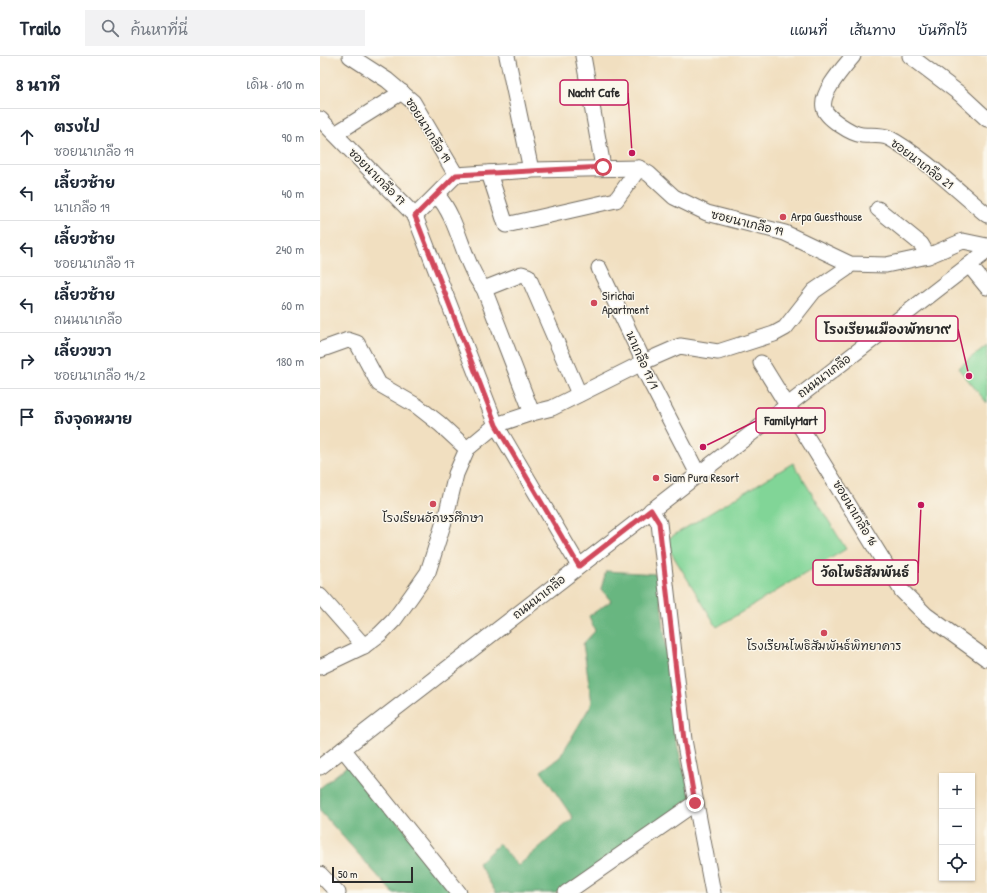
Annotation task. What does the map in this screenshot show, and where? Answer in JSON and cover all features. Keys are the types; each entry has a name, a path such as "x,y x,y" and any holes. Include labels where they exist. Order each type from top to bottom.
{"street":[{"name":"ซอยนาเกลือ 19","path":"350,56 402,92 413,102 456,175 603,167 639,168 649,174 674,197 707,213 785,233 850,264 886,265 928,256 963,241 987,246"},
{"path":"507,56 531,170"},
{"path":"583,56 603,167"},
{"name":"ซอยนาเกลือ 21","path":"853,56 824,99 824,108 830,118 857,134 889,138 918,158 987,215"},
{"path":"910,56 960,94 987,119"},
{"path":"335,134 402,92"},
{"name":"ซอยนาเกลือ 17","path":"320,119 415,216 496,425 579,566"},
{"path":"489,173 506,225 616,200 639,168"},
{"path":"415,216 456,175"},
{"path":"437,195 456,230 477,280 484,289 532,412"},
{"path":"878,209 921,244 928,256"},
{"name":"ถนนนาเกลือ","path":"320,767 787,404 987,251"},
{"path":"320,667 364,646 380,634 394,620 428,572 447,512 456,474 467,449 496,425 532,412 552,408 680,346 718,352 774,334 785,328 814,291 846,269 850,264"},
{"path":"969,265 987,287"},
{"name":"นาเกลือ 17/1","path":"599,268 641,356 641,364 698,474"},
{"path":"484,289 522,274 528,276 579,394"},
{"path":"320,350 348,340 357,343 379,384 417,406 440,424 467,449"},
{"name":"ซอยนาเกลือ 16","path":"761,363 902,591 926,615 987,659"},
{"path":"651,510 659,523 684,740 713,893"},
{"path":"320,596 364,646"},
{"path":"344,749 459,893"},
{"path":"566,893 695,803"},
{"path":"320,874 338,893"}],"green space":[{"path":"987,345 987,403 958,368"},
{"path":"793,463 846,549 717,627 664,541"},
{"path":"606,571 658,574 676,740 691,798 594,870 555,893 496,893 478,863 499,844 518,866 573,818 541,771 560,757 592,703 583,644 595,631 589,616 611,601 601,589"},
{"path":"352,762 454,893 393,893 320,811 320,788"}],"place":[{"name":"Nacht Cafe","path":"632,153"},
{"name":"Arpa Guesthouse","path":"783,217"},
{"name":"Sirichai Apartment","path":"594,303"},
{"name":"โรงเรียนเมืองพัทยา๙","path":"969,376"},
{"name":"FamilyMart","path":"703,447"},
{"name":"Siam Pura Resort","path":"656,478"},
{"name":"โรงเรียนอักษรศึกษา","path":"433,504"},
{"name":"วัดโพธิสัมพันธ์","path":"921,505"},
{"name":"โรงเรียนโพธิสัมพันธ์พิทยาคาร","path":"824,633"}],"route":[{"path":"603,167 456,175 415,216 496,425 579,566 651,510 659,523 684,740 695,803"}]}
